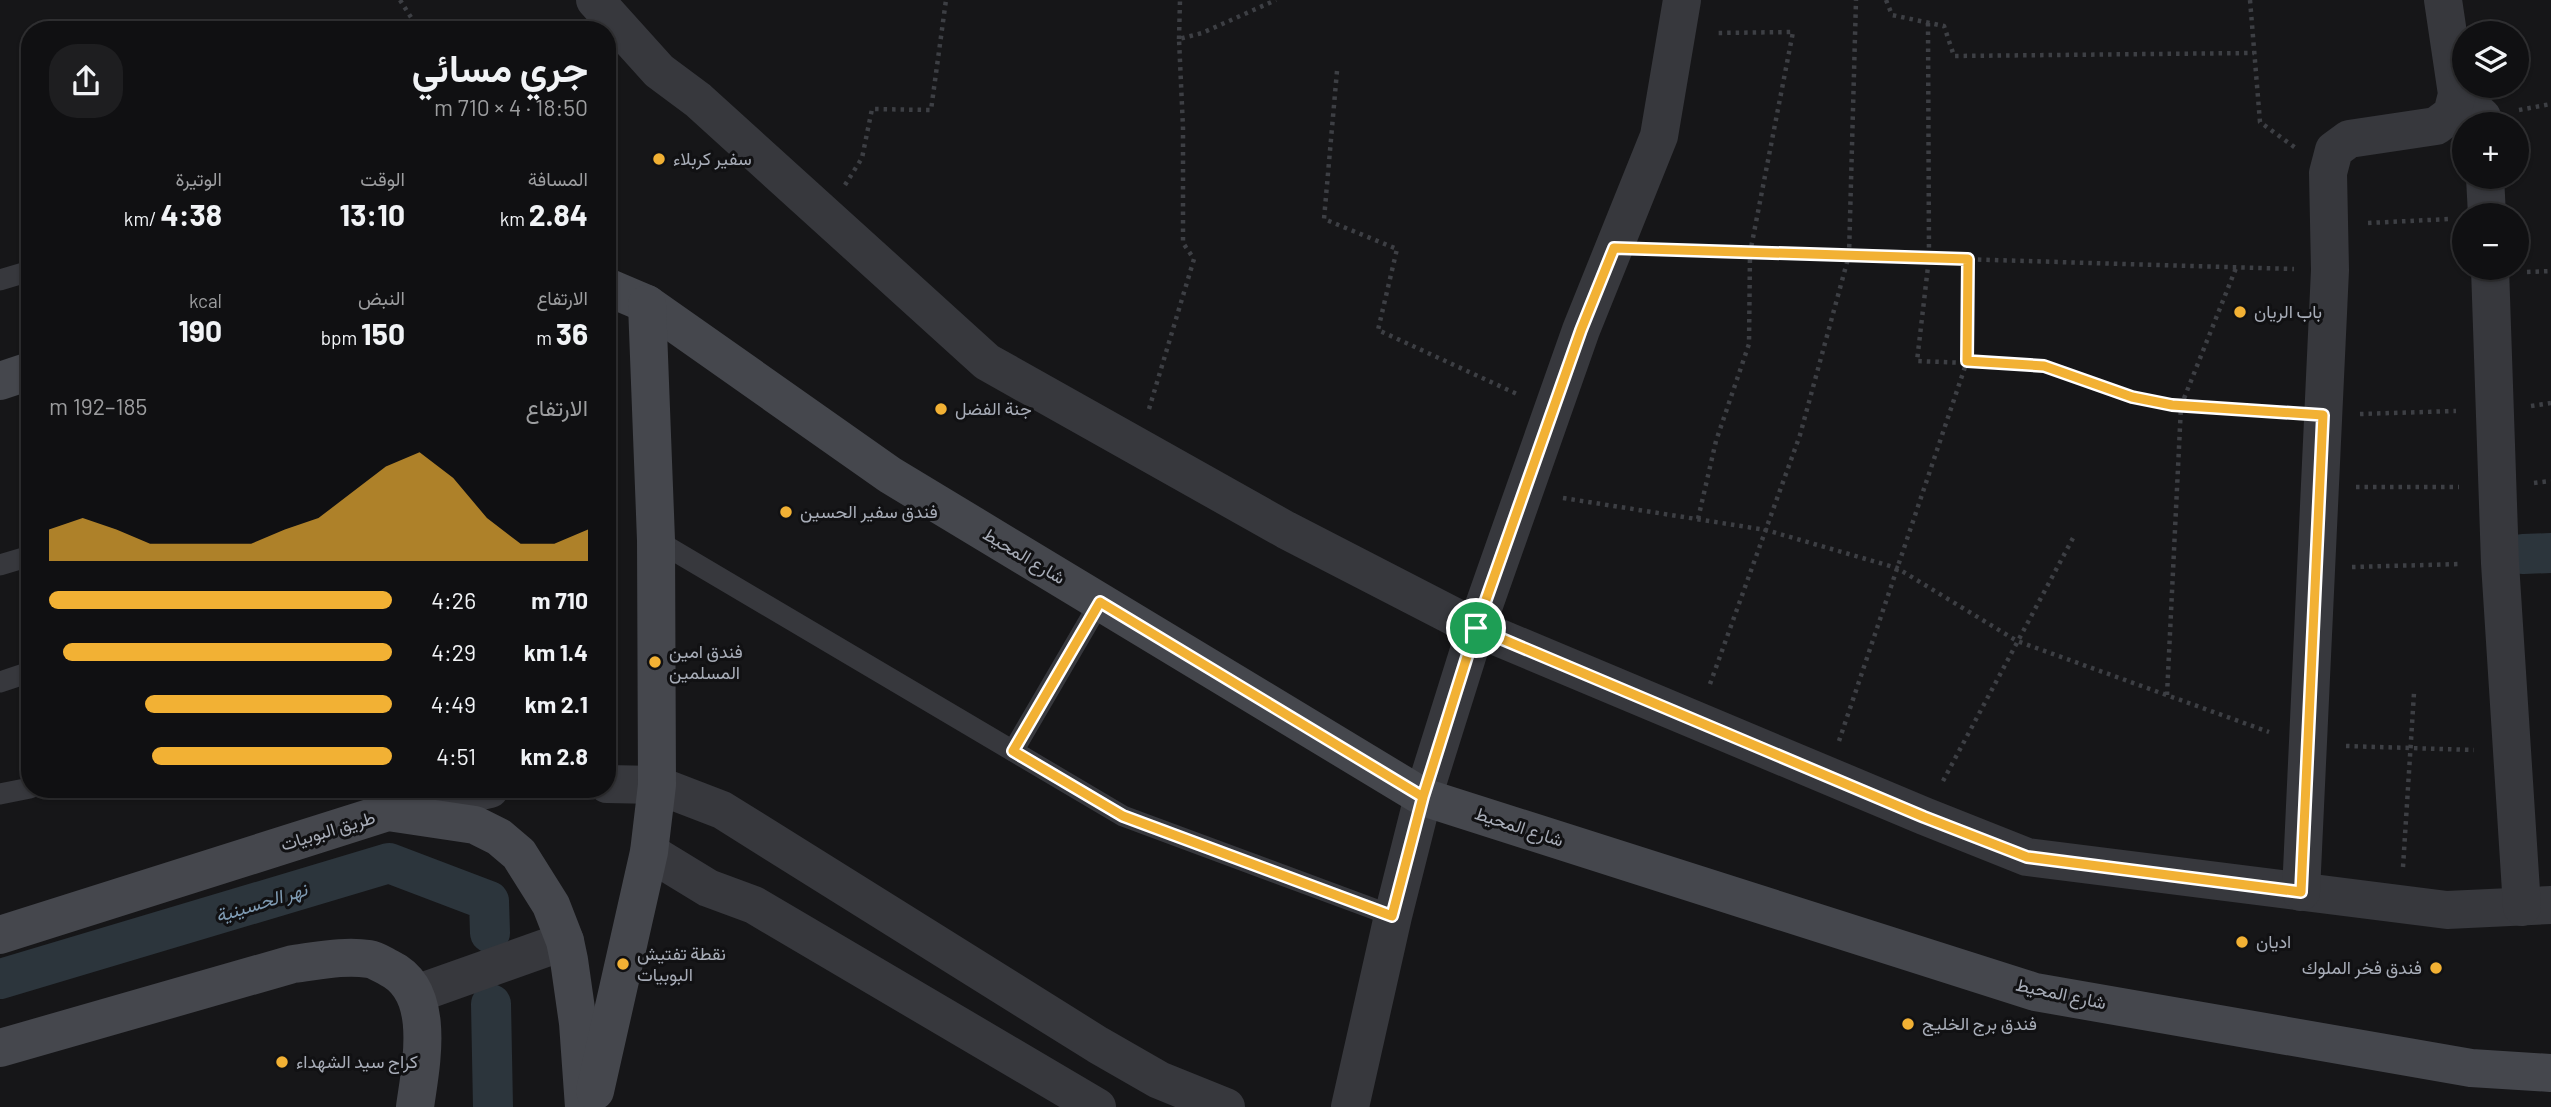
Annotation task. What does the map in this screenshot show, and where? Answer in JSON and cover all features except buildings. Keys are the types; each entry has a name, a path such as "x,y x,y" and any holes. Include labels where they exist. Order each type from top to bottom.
{"main road":[{"name":"شارع المحيط","path":"616,292 647,304 890,475 1423,797 2035,992 2471,1068 2551,1073"},
{"path":"591,1107 649,852 657,785 656,540 647,304"},
{"path":"0,381 21,374"},
{"name":"طريق البوبيات","path":"0,934 386,801 474,825 499,837 519,854 551,905 565,941 578,1023 584,1107"},
{"path":"0,1048 293,964 337,958 371,959 398,972 416,994 422,1050 415,1107"}],"street":[{"path":"595,0 614,21"},
{"path":"2443,0 2452,60"},
{"path":"1350,1107 1392,916 1423,797 1476,628 1581,330 1659,136 1680,17"},
{"path":"616,23 659,71 698,100 987,362 1286,530 1476,628 1924,817 2027,857 2447,910 2537,906 2512,751 2500,563 2490,280"},
{"path":"2301,892 2330,270 2328,173 2334,150 2349,139 2436,126 2452,114 2456,98"},
{"path":"2461,98 2477,112"},
{"path":"616,784 657,785 722,810 1098,1045 1159,1080 1226,1107"},
{"path":"386,801 412,798"},
{"path":"649,852 708,888 754,905 1097,1107"},
{"path":"416,994 565,941"}],"lane":[{"path":"0,279 21,273"},
{"path":"656,540 1123,816 1392,916"},
{"path":"0,565 21,559"},
{"path":"1013,751 1100,602"},
{"path":"0,682 21,675"},
{"path":"0,794 21,790"}],"path":[{"path":"400,0 413,21"},
{"path":"826,215 862,158 872,109 931,110 946,0"},
{"path":"1138,446 1194,259 1183,243 1180,0"},
{"path":"1179,39 1202,33 1276,0"},
{"path":"1696,721 1800,435 1849,256 1856,0"},
{"path":"1886,0 1892,15 1944,26 1954,56 2254,53"},
{"path":"2250,0 2260,122 2328,173"},
{"path":"1680,17 1793,32 1750,253 1749,344 1716,442 1698,519"},
{"path":"1928,23 1929,258 1917,361 2044,366 2132,397 2181,406 2323,415 2495,410 2551,404"},
{"path":"1337,71 1324,219 1397,249 1378,330 1553,411"},
{"path":"2329,225 2452,218"},
{"path":"1614,248 2330,270"},
{"path":"1827,776 1967,361 1968,259"},
{"path":"2166,695 2181,406 2236,268"},
{"path":"2320,487 2497,487 2551,481"},
{"path":"1524,492 1766,530 1897,568 2017,641 2308,745 2512,751"},
{"path":"1924,817 2073,538"},
{"path":"2316,568 2500,563"},
{"path":"2401,905 2414,693"}],"waterway":[{"path":"2523,554 2551,553"},
{"name":"نهر الحسينية","path":"0,979 389,863 489,901 490,933"},
{"name":"نهر الحسينية","path":"491,1004 493,1107"}],"place":[{"name":"سفير كربلاء","path":"659,159"},
{"name":"باب الريان","path":"2240,312"},
{"name":"جنة الفضل","path":"941,409"},
{"name":"فندق سفير الحسين","path":"786,512"},
{"name":"فندق امين المسلمين","path":"655,662"},
{"name":"اديان","path":"2242,942"},
{"name":"نقطة تفتيش البوبيات","path":"623,964"},
{"name":"فندق فخر الملوك","path":"2436,968"},
{"name":"فندق برج الخليج","path":"1908,1024"},
{"name":"كراج سيد الشهداء","path":"282,1062"}],"route":[{"path":"1476,628 1423,797 1392,916 1123,816 1013,751 1100,602 1423,797 1449,712 1476,628 1924,817 2027,857 2301,892 2323,415 2172,405 2132,397 2044,366 1967,361 1968,259 1614,248 1581,330 1476,628"}]}
